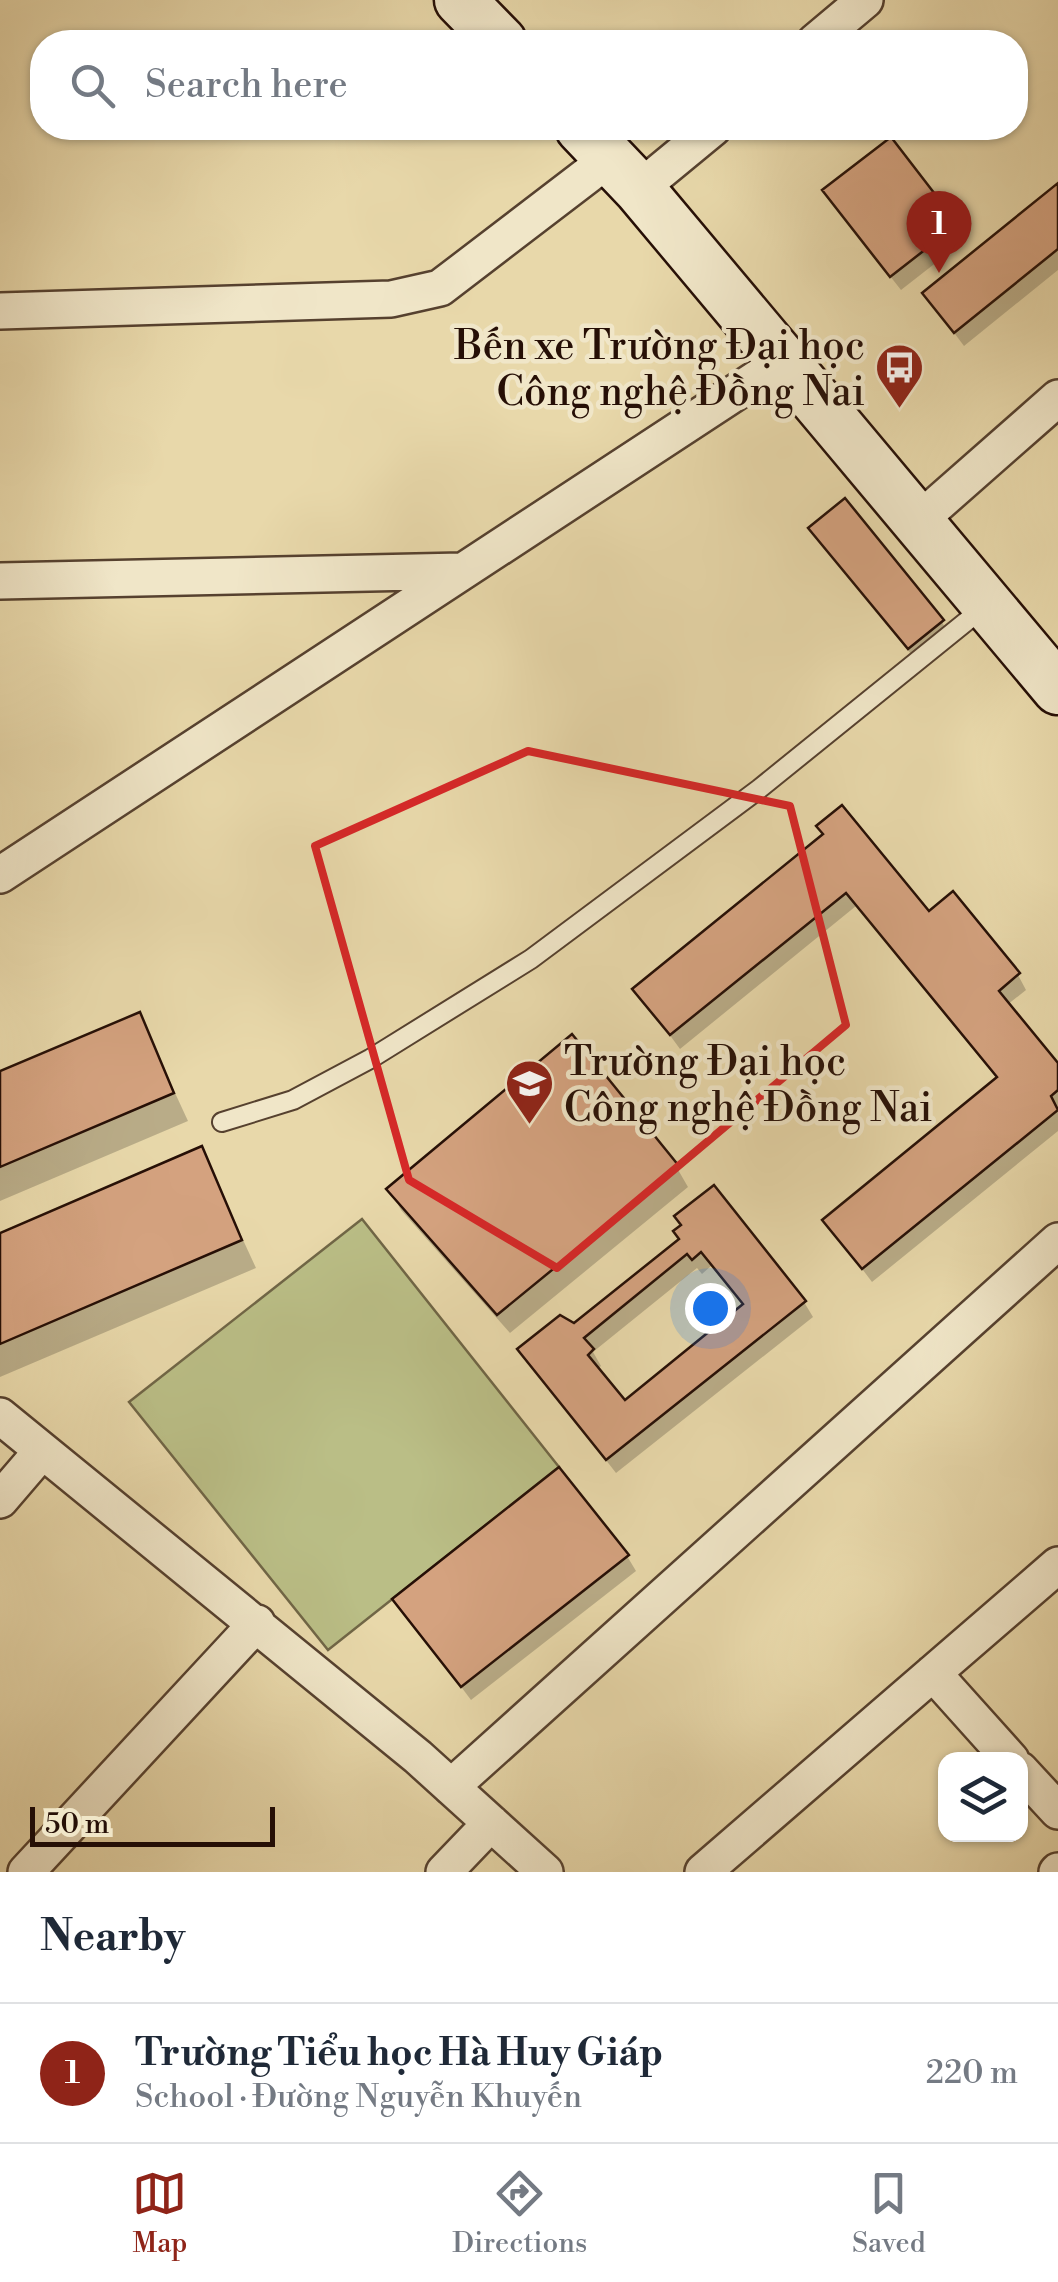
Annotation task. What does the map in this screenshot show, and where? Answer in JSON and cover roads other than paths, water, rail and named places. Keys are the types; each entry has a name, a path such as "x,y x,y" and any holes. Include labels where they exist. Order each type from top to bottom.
{"street":[{"path":"460,0 489,30"},
{"path":"829,30 865,0"},
{"path":"0,310 391,299 440,288 610,158 672,140"},
{"path":"610,158 1058,689"},
{"path":"0,875 782,362"},
{"path":"916,523 1058,398"},
{"path":"0,581 463,571"},
{"path":"450,1786 1058,1242"},
{"path":"0,1416 450,1786 545,1872"},
{"path":"0,1500 42,1451"},
{"path":"702,1872 1058,1565"},
{"path":"26,1872 256,1624"},
{"path":"932,1673 1004,1752"},
{"path":"1028,1779 1058,1811"},
{"path":"444,1872 491,1823"}],"lane":[{"path":"222,1122 309,1092 531,959 759,789 986,605"}],"place":[{"name":"Trường Tiểu học Hà Huy Giáp","path":"939,273"},
{"name":"Bến xe Trường Đại học Công nghệ Đồng Nai","path":"900,410"},
{"name":"Trường Đại học Công nghệ Đồng Nai","path":"529,1126"}]}
